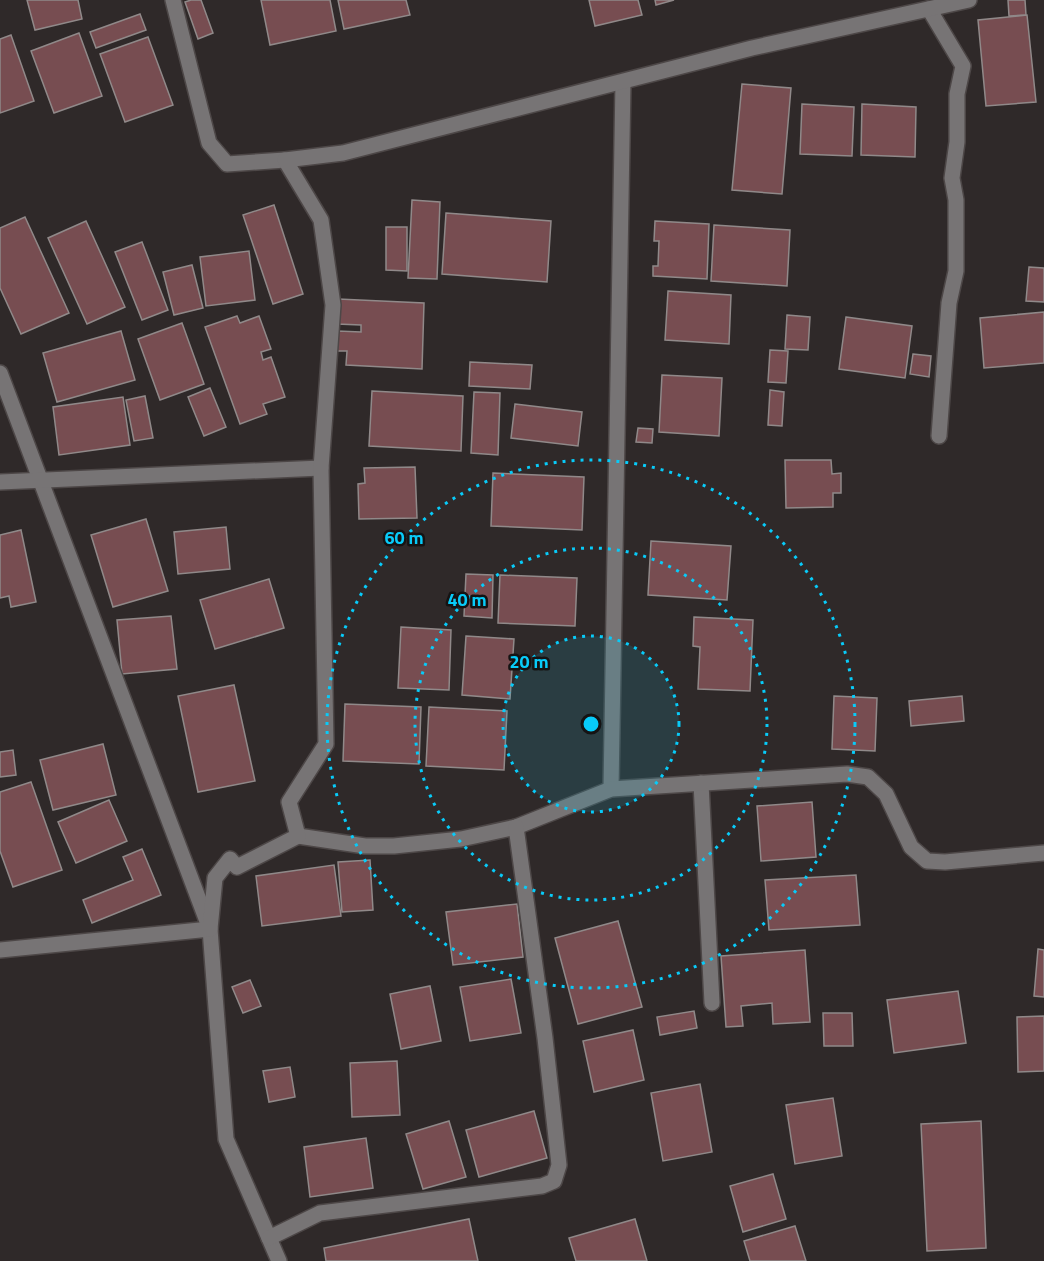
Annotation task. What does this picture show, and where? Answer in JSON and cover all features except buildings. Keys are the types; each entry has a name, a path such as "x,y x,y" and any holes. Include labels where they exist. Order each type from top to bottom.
{"street":[{"path":"173,0 209,143 227,164 343,153 752,48 969,0"},
{"path":"929,9 963,66 957,94 957,142 952,178 956,200 956,271 949,303 939,436"},
{"path":"611,789 623,82"},
{"path":"285,160 321,220 333,305 321,468 327,744 289,802 298,836"},
{"path":"0,374 210,929"},
{"path":"0,482 321,468"},
{"path":"279,1261 226,1139 210,929 214,878 230,859 237,867 298,836 365,846 394,846 461,839 516,827 611,789 847,774 868,777 886,794 911,847 927,861 945,862 1044,853"},
{"path":"701,783 712,1003"},
{"path":"269,1238 320,1213 542,1186 554,1181 560,1165 516,827"},
{"path":"0,950 210,929"}]}
